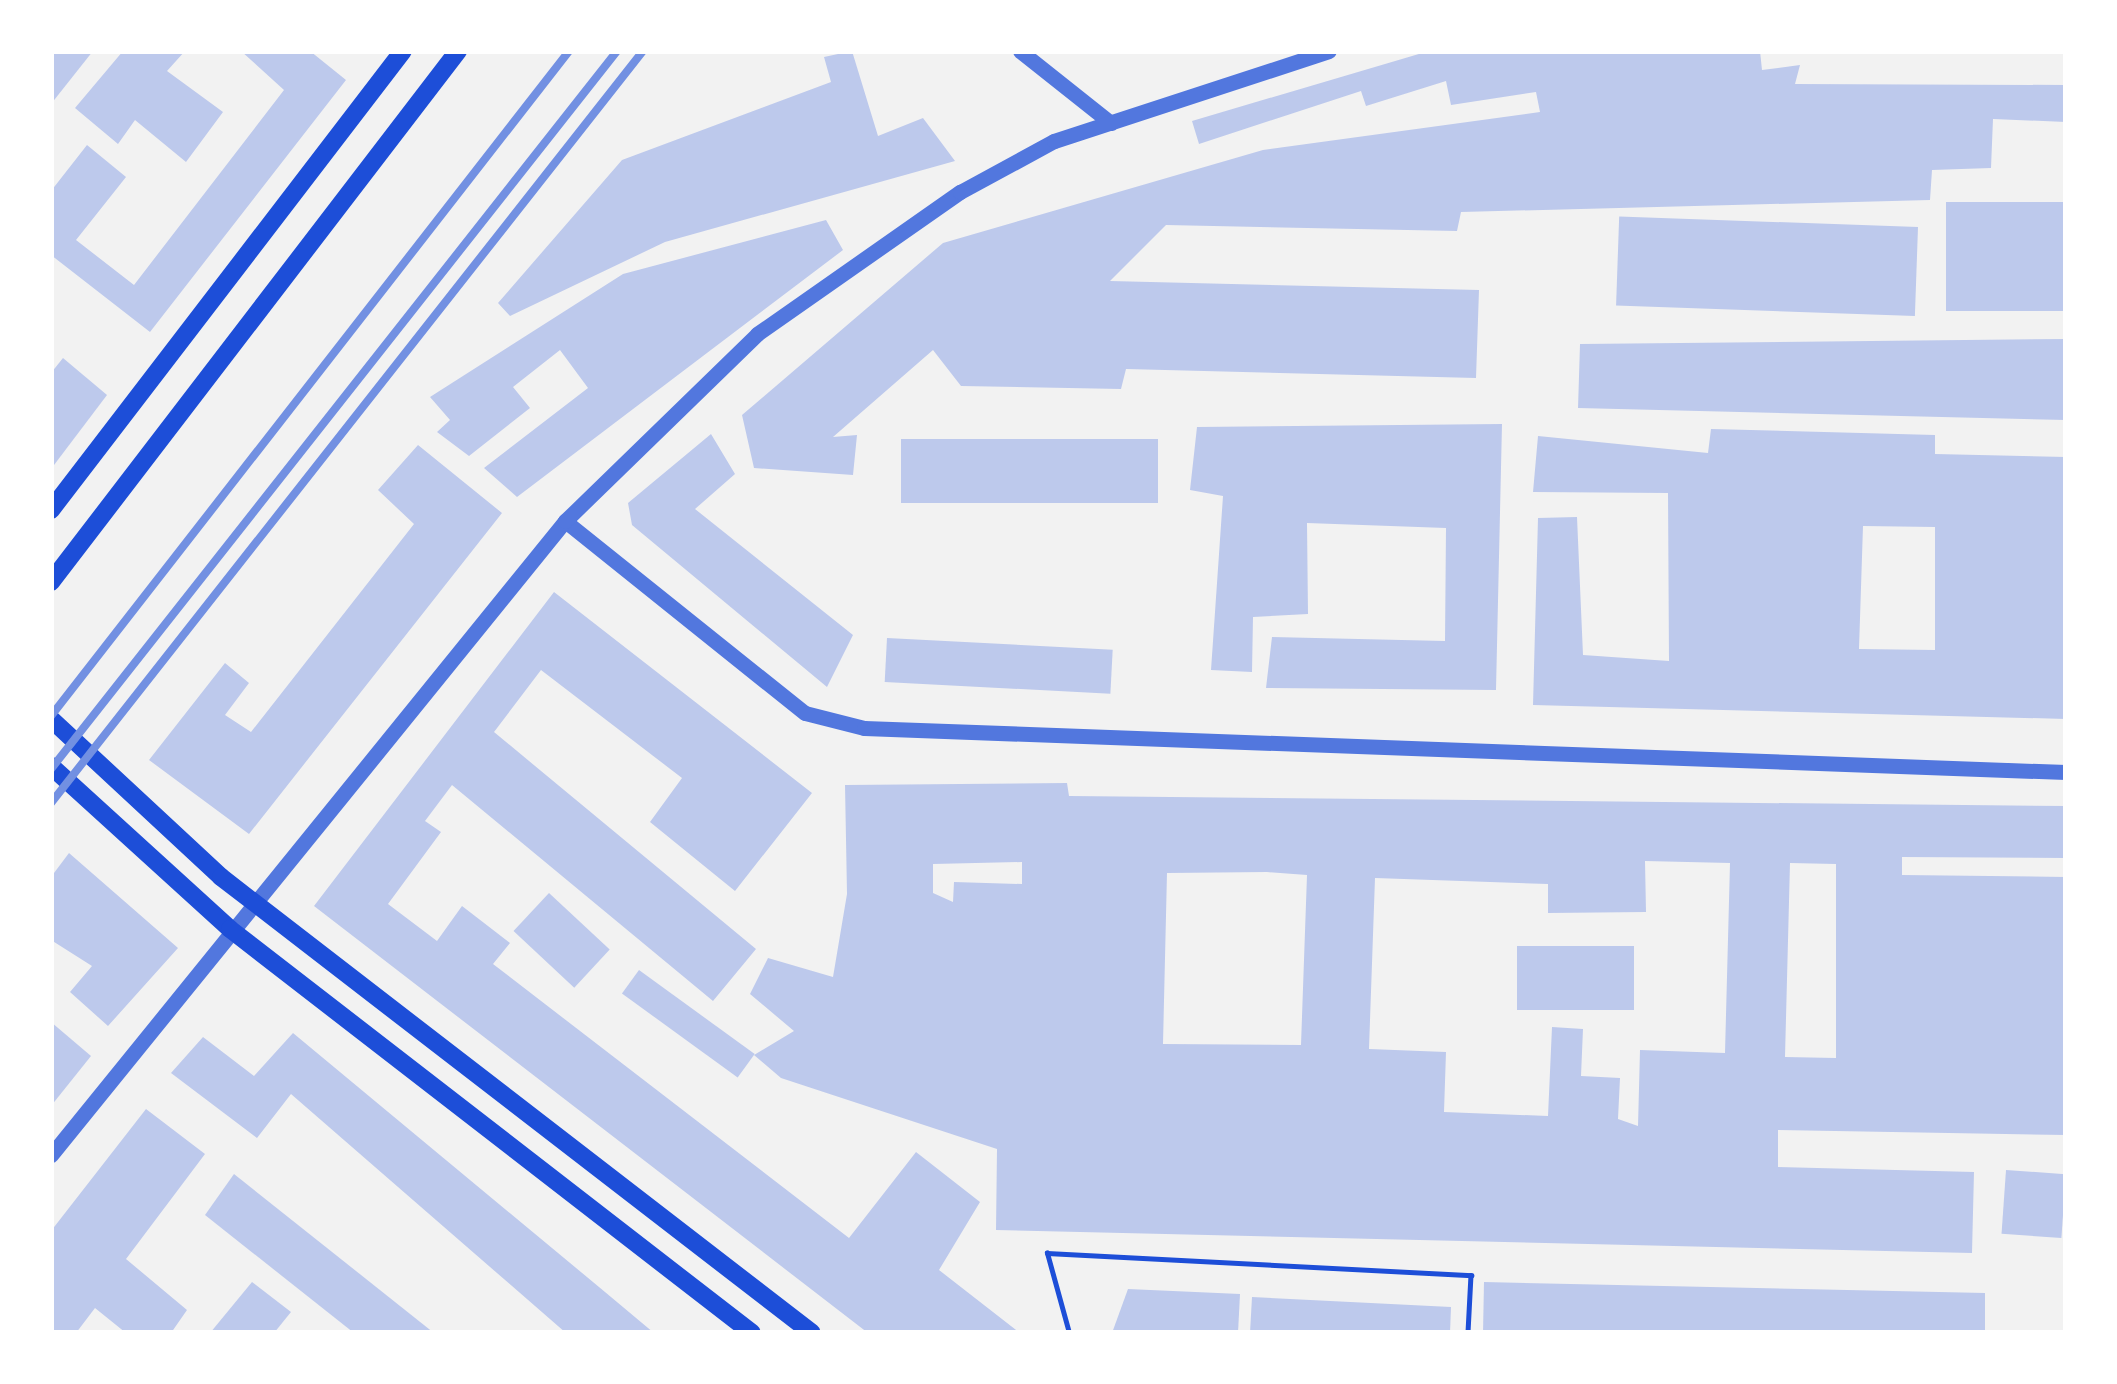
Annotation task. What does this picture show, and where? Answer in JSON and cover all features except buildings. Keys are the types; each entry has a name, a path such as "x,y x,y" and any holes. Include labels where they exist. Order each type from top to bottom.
{"main road":[{"path":"51,510 403,51"},
{"path":"51,581 458,51"},
{"path":"51,719 252,902 812,1333"},
{"path":"51,766 230,928 752,1333"}],"street":[{"path":"1020,51 1111,123"},
{"path":"51,1156 230,928 565,521 757,334 960,192 1111,123 1329,51"},
{"path":"565,521 805,713 864,728 2066,772"}],"path":[{"path":"1069,1333 1047,1253 1471,1275 1468,1333"}],"railway":[{"path":"51,716 569,51"},
{"path":"51,769 617,51"},
{"path":"51,803 643,51"}]}
